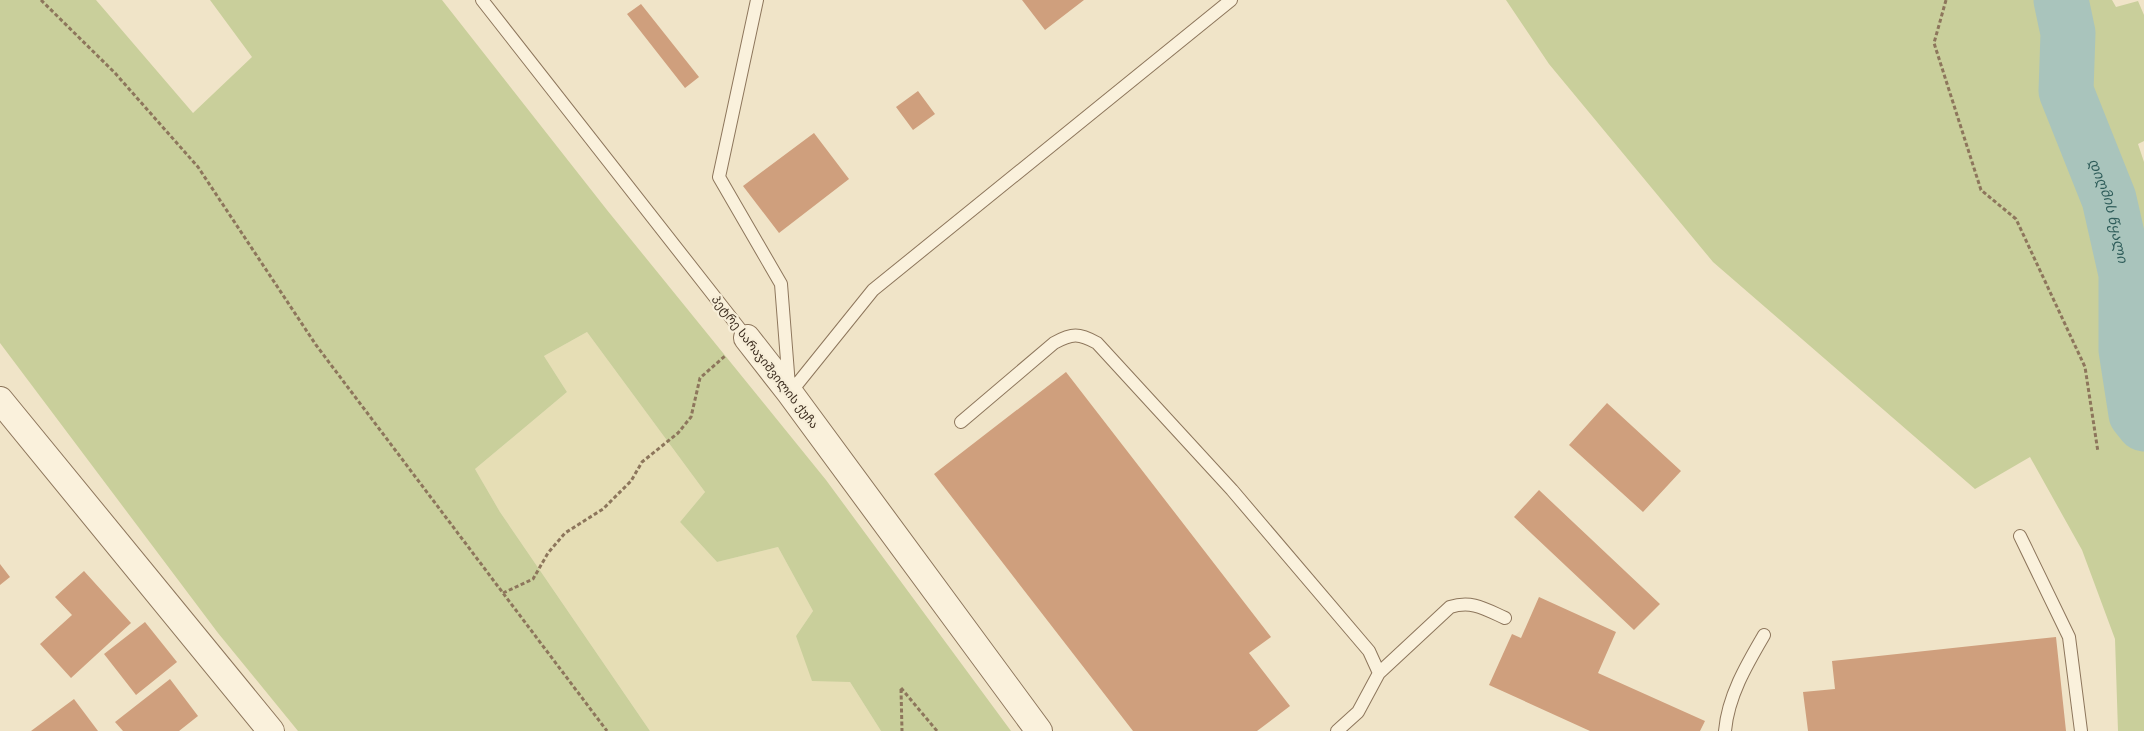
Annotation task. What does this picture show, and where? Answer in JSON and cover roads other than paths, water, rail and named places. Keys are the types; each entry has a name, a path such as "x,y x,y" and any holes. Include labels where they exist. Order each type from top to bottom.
{"street":[{"name":"პეტრე სარაჯიშვილის ქუჩა","path":"746,338 790,393 1039,731"},
{"path":"0,400 271,731"}],"lane":[{"name":"პეტრე სარაჯიშვილის ქუჩა","path":"482,0 746,338"},
{"path":"757,0 719,177 781,284 790,393"},
{"path":"790,393 873,290 1231,0"},
{"path":"961,422 1054,342 1068,335 1085,336 1097,342 1232,490 1369,651 1379,673"},
{"path":"2020,536 2069,637 2081,731"},
{"path":"1337,731 1358,712 1379,673 1450,606 1464,602 1481,607 1504,618"},
{"path":"1725,731 1726,719 1743,670 1764,635"}],"waterway":[{"name":"დიღმის წყალი","path":"2061,0 2068,33 2066,91 2109,199 2126,274 2126,350 2136,414 2144,424"}]}
